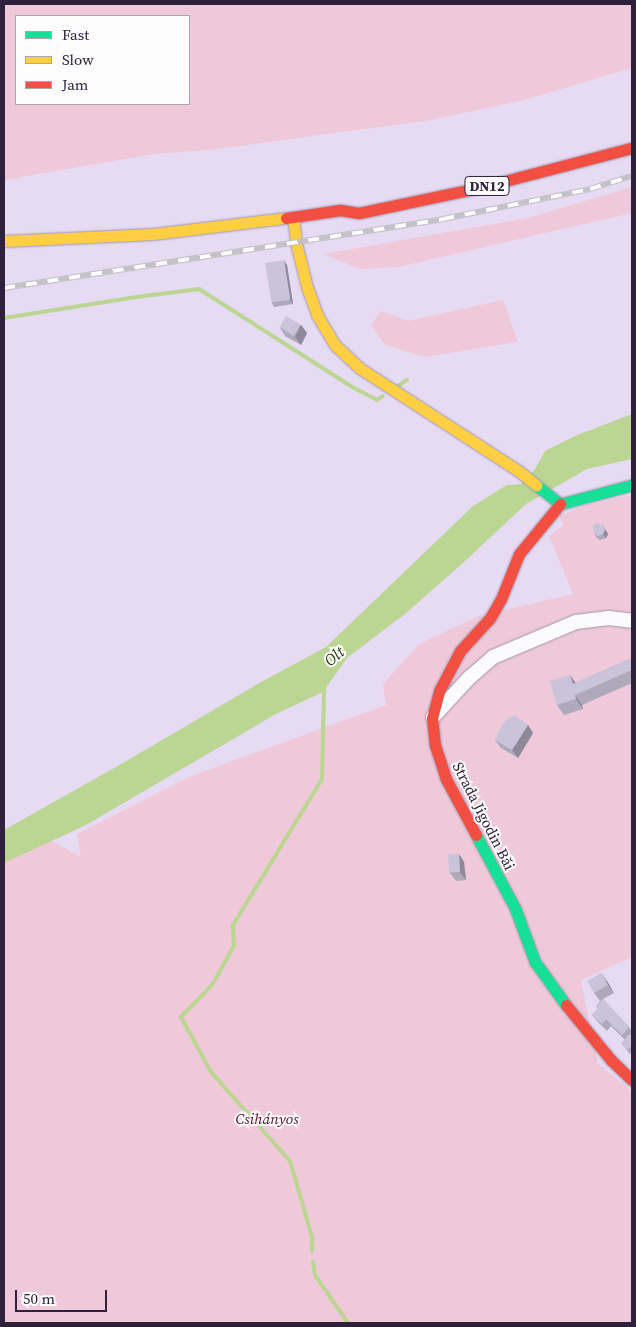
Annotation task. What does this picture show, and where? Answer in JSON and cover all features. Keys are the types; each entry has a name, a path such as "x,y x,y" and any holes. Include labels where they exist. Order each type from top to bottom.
{"main road":[{"name":"DN12","path":"390,194 475,177 632,137"},
{"name":"DN12","path":"340,210 359,213 478,188 632,148"},
{"name":"DN12","path":"4,241 153,234 340,210 366,199"},
{"path":"293,217 296,243 312,302 322,326 335,345 373,377 520,472 560,504 632,485"},
{"name":"Strada Jigodin Băi","path":"560,504 519,554 501,599 490,618 460,652 439,690 432,718 435,746 446,779 515,908 534,962 551,987 611,1060 632,1080"}],"street":[{"path":"432,718 469,678 492,657 576,622 594,618 632,621"}],"green space":[{"path":"4,4 632,4 632,68 524,100 431,120 210,150 154,154 4,180"},
{"path":"632,187 632,213 398,267 360,269 323,254 528,218"},
{"path":"503,300 518,342 425,357 385,345 371,325 381,311 408,321"},
{"name":"Csihányos","path":"632,495 632,957 581,980 598,1064 632,1091 632,1323 4,1323 4,860 47,838 81,857 77,834 191,776 386,705 383,684 419,644 479,616 573,594 549,536 564,525 558,516 587,505"}],"water":[{"name":"Olt","path":"632,414 632,459 587,469 526,504 406,613 347,658 323,692 276,714 86,825 4,863 4,830 261,682 326,647 473,506 507,485 521,484 535,469 545,451 575,436"}],"building":[{"path":"284,260 290,300 271,302 265,263"},
{"path":"286,316 301,325 294,336 279,327"},
{"path":"596,523 603,525 605,530 603,534 598,536 594,534 593,526"},
{"path":"632,658 632,670 575,695 576,699 557,705 550,681 570,675 573,684"},
{"path":"514,715 528,725 512,750 495,740 502,725 509,717 511,718"},
{"path":"459,854 460,872 449,873 448,855"},
{"path":"601,973 608,985 594,993 587,981"},
{"path":"603,999 629,1027 622,1035 606,1019 602,1024 592,1015 598,1009 596,1006"},
{"path":"630,1034 632,1036 632,1046 627,1050 621,1043"}],"waterway":[{"path":"4,318 199,289 352,387 377,400 383,396"},
{"path":"398,386 407,380"},
{"path":"312,1251 312,1237 290,1161 211,1072 181,1017 212,985 234,946 233,925 322,779 324,688"},
{"path":"313,1262 315,1275 348,1323"}],"railway":[{"path":"4,288 443,219 590,189 632,176"}],"traffic: fast":[{"path":"536,485 560,504 632,485"},
{"path":"476,835 515,908 535,962 566,1005"}],"traffic: slow":[{"path":"293,217 296,243 307,287 317,315 335,345 361,369 520,472 536,485"},
{"path":"4,241 153,234 286,218"}],"traffic: jam":[{"path":"286,218 340,210 359,213 478,188 632,148"},
{"path":"476,835 446,779 435,746 432,718 439,691 460,651 490,618 501,599 519,554 560,504"},
{"path":"566,1005 611,1060 632,1080"}]}
